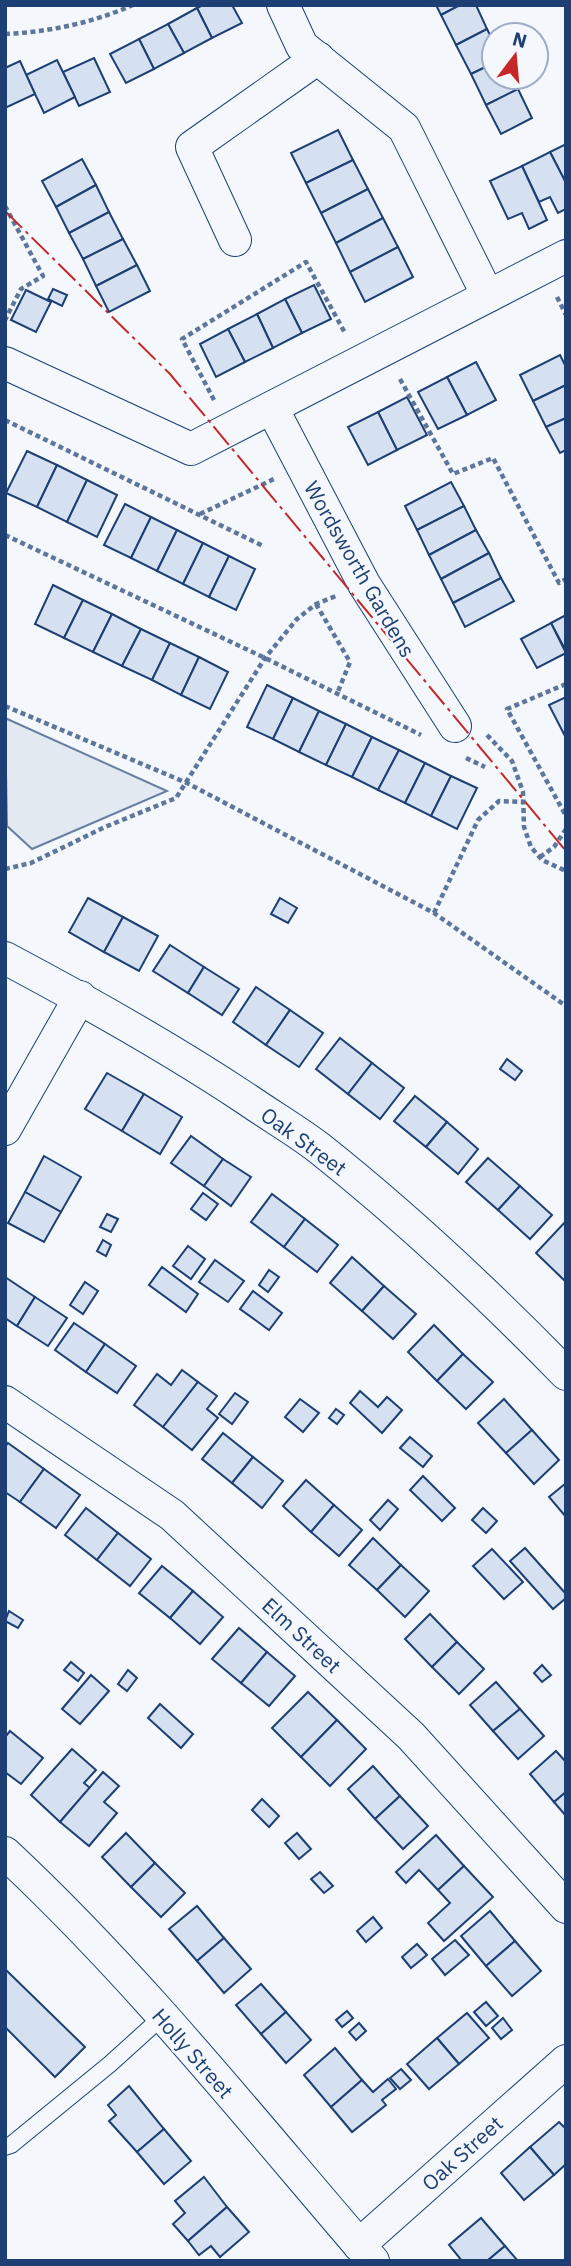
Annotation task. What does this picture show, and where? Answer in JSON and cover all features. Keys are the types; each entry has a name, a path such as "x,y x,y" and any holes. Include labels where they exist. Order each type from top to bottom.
{"street":[{"path":"283,5 302,46 404,128 488,296"},
{"path":"234,240 192,147 318,58"},
{"path":"5,363 191,449 566,256"},
{"name":"Wordsworth Gardens","path":"272,408 364,584 458,741"},
{"name":"Oak Street","path":"5,958 80,997 202,1070 317,1147 426,1239 566,1374"},
{"path":"5,1129 80,997"},
{"name":"Elm Street","path":"5,1402 172,1514 411,1736 566,1907"},
{"name":"Holly Street","path":"5,1853 62,1906 366,2253"},
{"name":"Oak Street","path":"366,2253 566,2061"}],"lane":[{"path":"5,2147 11,2145 110,2064 162,2017"}],"path":[{"path":"5,34 47,32 118,12 133,5"},
{"path":"5,206 43,276 21,289 5,320"},
{"path":"229,429 182,339 306,262 453,474 493,458 559,583 566,579"},
{"path":"5,419 263,546"},
{"path":"199,514 302,466"},
{"path":"5,536 265,658 423,737"},
{"path":"5,869 31,863 105,827 176,798 265,658 297,619 316,604 364,584"},
{"path":"316,604 350,662 337,694"},
{"path":"566,684 507,709 566,816"},
{"path":"5,706 187,783 434,914 566,1006"},
{"path":"485,767 458,741 477,725 512,761 523,792 524,827 531,847 540,857 561,871 566,871"},
{"path":"434,914 478,820 499,801 523,802"},
{"path":"540,857 554,847 566,829"}],"shaded area":[{"path":"5,718 167,791 32,849 7,826"}],"building":[{"path":"203,5 232,5 242,23 212,38 197,8"},
{"path":"436,5 460,5 441,15"},
{"path":"460,5 476,5 483,21 480,21 480,33 456,45 441,15"},
{"path":"197,8 212,38 184,53 168,24"},
{"path":"168,24 184,53 154,69 139,39"},
{"path":"480,33 480,70 471,74 456,45"},
{"path":"139,39 154,69 126,83 110,54"},
{"path":"94,58 110,92 79,106 63,72"},
{"path":"57,60 75,97 44,113 26,75"},
{"path":"20,61 35,94 5,108 5,68"},
{"path":"480,70 480,91 514,91 486,105 471,74"},
{"path":"519,91 532,118 501,134 486,105"},
{"path":"338,130 353,160 306,183 291,153"},
{"path":"566,144 566,183 550,152"},
{"path":"550,152 566,183 566,209 558,213 550,197 539,202 522,166"},
{"path":"82,159 96,185 56,207 42,181"},
{"path":"353,160 368,189 321,213 306,183"},
{"path":"522,166 547,220 529,229 522,213 508,219 490,181"},
{"path":"96,185 109,212 69,233 56,207"},
{"path":"368,189 383,218 336,243 321,213"},
{"path":"109,212 123,239 83,259 69,233"},
{"path":"383,218 398,247 350,272 336,243"},
{"path":"123,239 137,265 96,286 83,259"},
{"path":"398,247 413,277 365,302 350,272"},
{"path":"137,265 150,291 109,312 96,286"},
{"path":"314,285 331,319 302,333 285,299"},
{"path":"53,289 67,295 62,306 48,299"},
{"path":"26,290 51,302 36,332 11,320"},
{"path":"285,299 302,333 273,348 257,314"},
{"path":"257,314 273,348 245,362 228,329"},
{"path":"228,329 245,362 216,377 200,344"},
{"path":"560,355 566,367 566,385 533,401 520,375"},
{"path":"476,362 496,400 467,415 447,377"},
{"path":"447,377 467,415 438,429 418,392"},
{"path":"566,385 566,418 546,427 533,401"},
{"path":"407,397 427,435 397,450 378,412"},
{"path":"378,412 397,450 368,465 348,427"},
{"path":"566,418 566,450 560,453 546,427"},
{"path":"27,451 57,465 37,507 6,493"},
{"path":"57,465 87,480 67,522 37,507"},
{"path":"87,480 117,495 97,537 67,522"},
{"path":"451,482 464,506 417,530 405,506"},
{"path":"125,504 151,517 131,558 104,545"},
{"path":"464,506 476,530 429,555 417,530"},
{"path":"151,517 177,530 157,571 131,558"},
{"path":"177,530 203,543 183,584 157,571"},
{"path":"476,530 489,553 441,579 429,555"},
{"path":"203,543 229,556 209,597 183,584"},
{"path":"489,553 501,578 453,603 441,579"},
{"path":"229,556 255,569 236,610 209,597"},
{"path":"501,578 514,601 465,627 453,603"},
{"path":"53,585 83,600 64,638 35,624"},
{"path":"83,600 112,614 93,652 64,638"},
{"path":"112,614 141,629 122,666 93,652"},
{"path":"566,615 566,651 551,623"},
{"path":"551,623 566,653 537,668 521,639"},
{"path":"141,629 170,643 152,680 122,666"},
{"path":"170,643 199,657 181,695 152,680"},
{"path":"199,657 228,672 210,709 181,695"},
{"path":"267,685 293,698 273,739 247,727"},
{"path":"566,697 566,738 549,705"},
{"path":"293,698 319,711 299,752 273,739"},
{"path":"319,711 346,724 326,765 299,752"},
{"path":"346,724 372,737 352,777 326,765"},
{"path":"372,737 399,750 378,790 352,777"},
{"path":"399,750 425,763 405,803 378,790"},
{"path":"425,763 451,776 431,816 405,803"},
{"path":"451,776 477,788 457,829 431,816"},
{"path":"88,898 123,917 104,952 69,932"},
{"path":"280,898 297,908 288,923 271,914"},
{"path":"123,917 158,936 139,971 104,952"},
{"path":"170,945 204,967 188,993 153,971"},
{"path":"204,967 239,989 222,1015 188,993"},
{"path":"256,987 290,1010 266,1045 233,1022"},
{"path":"290,1010 323,1033 299,1067 266,1045"},
{"path":"340,1038 372,1063 348,1094 316,1069"},
{"path":"507,1059 522,1071 515,1080 500,1069"},
{"path":"372,1063 404,1088 380,1119 348,1094"},
{"path":"107,1073 144,1094 122,1131 85,1109"},
{"path":"144,1094 182,1117 160,1154 122,1131"},
{"path":"415,1096 447,1122 426,1147 394,1121"},
{"path":"447,1122 478,1149 458,1174 426,1147"},
{"path":"191,1136 223,1159 204,1186 171,1163"},
{"path":"44,1156 81,1177 61,1212 25,1192"},
{"path":"488,1158 520,1186 498,1210 466,1182"},
{"path":"223,1159 251,1177 231,1206 204,1186"},
{"path":"520,1186 552,1215 530,1239 498,1210"},
{"path":"25,1192 61,1212 44,1242 8,1223"},
{"path":"203,1193 218,1204 206,1220 191,1209"},
{"path":"272,1194 305,1219 284,1247 251,1222"},
{"path":"107,1214 118,1219 111,1232 100,1227"},
{"path":"305,1219 338,1245 317,1272 284,1247"},
{"path":"566,1221 566,1280 565,1281 536,1253"},
{"path":"103,1240 111,1245 106,1256 97,1251"},
{"path":"188,1246 205,1259 191,1279 173,1266"},
{"path":"352,1257 384,1286 362,1311 330,1283"},
{"path":"215,1260 244,1281 228,1302 199,1282"},
{"path":"162,1267 198,1294 186,1312 149,1285"},
{"path":"269,1270 279,1277 268,1292 259,1285"},
{"path":"5,1277 35,1297 17,1326 5,1318"},
{"path":"85,1282 98,1291 83,1314 70,1305"},
{"path":"384,1286 416,1314 393,1339 362,1311"},
{"path":"253,1291 282,1313 269,1330 240,1309"},
{"path":"35,1297 67,1318 48,1346 17,1326"},
{"path":"74,1323 105,1344 86,1372 55,1350"},
{"path":"434,1325 463,1354 437,1381 408,1352"},
{"path":"105,1344 136,1366 117,1393 86,1372"},
{"path":"463,1354 493,1382 466,1409 437,1381"},
{"path":"182,1370 198,1382 163,1427 134,1405 157,1374 171,1385"},
{"path":"198,1382 217,1396 207,1409 218,1418 192,1450 163,1427"},
{"path":"360,1391 378,1407 387,1397 402,1410 382,1433 350,1403"},
{"path":"235,1393 248,1402 232,1424 219,1414"},
{"path":"300,1399 319,1413 303,1432 285,1417"},
{"path":"504,1399 532,1430 506,1453 478,1423"},
{"path":"336,1409 344,1415 337,1424 329,1418"},
{"path":"532,1430 559,1460 534,1484 506,1453"},
{"path":"223,1433 253,1457 232,1483 202,1459"},
{"path":"410,1437 432,1456 423,1467 400,1448"},
{"path":"8,1443 44,1469 20,1502 5,1492 5,1447"},
{"path":"253,1457 283,1481 262,1508 232,1483"},
{"path":"44,1469 80,1495 56,1528 20,1502"},
{"path":"423,1476 455,1508 442,1521 410,1490"},
{"path":"306,1480 334,1505 311,1532 283,1506"},
{"path":"566,1483 566,1517 549,1497"},
{"path":"388,1500 398,1509 380,1530 370,1520"},
{"path":"334,1505 362,1530 339,1556 311,1532"},
{"path":"86,1508 118,1533 97,1560 65,1535"},
{"path":"483,1508 497,1521 486,1533 472,1520"},
{"path":"118,1533 151,1559 130,1586 97,1560"},
{"path":"373,1538 401,1565 377,1590 349,1565"},
{"path":"525,1548 566,1594 566,1598 553,1609 510,1561"},
{"path":"492,1549 523,1582 504,1599 473,1566"},
{"path":"401,1565 429,1591 405,1617 377,1590"},
{"path":"162,1566 193,1591 170,1618 139,1593"},
{"path":"193,1591 223,1617 200,1644 170,1618"},
{"path":"9,1611 23,1620 18,1628 5,1621"},
{"path":"430,1614 457,1642 432,1667 405,1639"},
{"path":"239,1628 267,1652 241,1683 212,1659"},
{"path":"457,1642 484,1669 459,1694 432,1667"},
{"path":"267,1652 295,1676 269,1706 241,1683"},
{"path":"71,1662 84,1673 78,1681 64,1670"},
{"path":"542,1665 551,1675 542,1682 534,1673"},
{"path":"128,1670 137,1678 127,1691 118,1684"},
{"path":"91,1675 109,1691 80,1724 62,1709"},
{"path":"496,1682 520,1709 493,1731 470,1705"},
{"path":"308,1692 337,1720 301,1757 272,1728"},
{"path":"160,1704 193,1734 181,1748 148,1718"},
{"path":"520,1709 544,1736 518,1759 493,1731"},
{"path":"337,1720 366,1749 330,1786 301,1757"},
{"path":"10,1731 43,1758 21,1784 5,1772 5,1737"},
{"path":"72,1749 96,1770 84,1783 90,1788 60,1822 31,1795"},
{"path":"556,1751 566,1762 566,1792 554,1802 530,1774"},
{"path":"373,1766 400,1796 375,1819 348,1789"},
{"path":"103,1772 119,1786 104,1802 117,1813 89,1846 60,1822"},
{"path":"566,1792 566,1816 554,1802"},
{"path":"400,1796 428,1826 403,1849 375,1819"},
{"path":"262,1799 279,1816 269,1827 252,1810"},
{"path":"126,1833 155,1863 131,1887 102,1857"},
{"path":"297,1833 311,1849 299,1859 285,1843"},
{"path":"436,1835 464,1866 438,1890 419,1870 406,1883 396,1872"},
{"path":"155,1863 185,1893 161,1917 131,1887"},
{"path":"464,1866 493,1897 444,1941 428,1923 450,1903 438,1890"},
{"path":"320,1872 333,1886 324,1893 311,1879"},
{"path":"197,1906 224,1938 197,1961 169,1929"},
{"path":"490,1911 515,1941 486,1966 461,1936"},
{"path":"373,1917 382,1928 366,1942 357,1931"},
{"path":"224,1938 251,1969 224,1993 197,1961"},
{"path":"455,1940 469,1955 445,1975 432,1959"},
{"path":"515,1941 541,1971 512,1996 486,1966"},
{"path":"417,1944 427,1955 411,1968 402,1957"},
{"path":"5,1969 85,2047 55,2077 5,2027"},
{"path":"261,1984 286,2012 261,2034 236,2005"},
{"path":"486,2002 498,2016 486,2026 474,2012"},
{"path":"347,2011 353,2018 342,2027 336,2020"},
{"path":"286,2012 311,2040 286,2063 261,2034"},
{"path":"467,2013 489,2038 459,2064 437,2038"},
{"path":"503,2018 512,2030 501,2039 492,2028"},
{"path":"359,2023 366,2031 356,2040 349,2032"},
{"path":"437,2038 459,2064 429,2089 407,2064"},
{"path":"335,2048 362,2080 331,2107 304,2075"},
{"path":"401,2069 411,2080 400,2089 390,2078"},
{"path":"388,2079 396,2089 382,2100 386,2105 352,2132 331,2107 362,2080 373,2092"},
{"path":"129,2086 164,2129 137,2152 109,2121 116,2115 108,2105"},
{"path":"559,2122 566,2129 566,2164 554,2175 530,2147"},
{"path":"164,2129 191,2161 164,2184 137,2152"},
{"path":"530,2147 554,2175 524,2200 501,2173"},
{"path":"204,2177 227,2207 188,2241 173,2224 185,2213 175,2201"},
{"path":"227,2207 249,2232 220,2257 211,2246 199,2255 188,2241"},
{"path":"481,2218 505,2246 487,2261 462,2261 449,2245"},
{"path":"505,2246 518,2261 487,2261"}],"power":[{"path":"5,211 170,374 566,851"}]}
